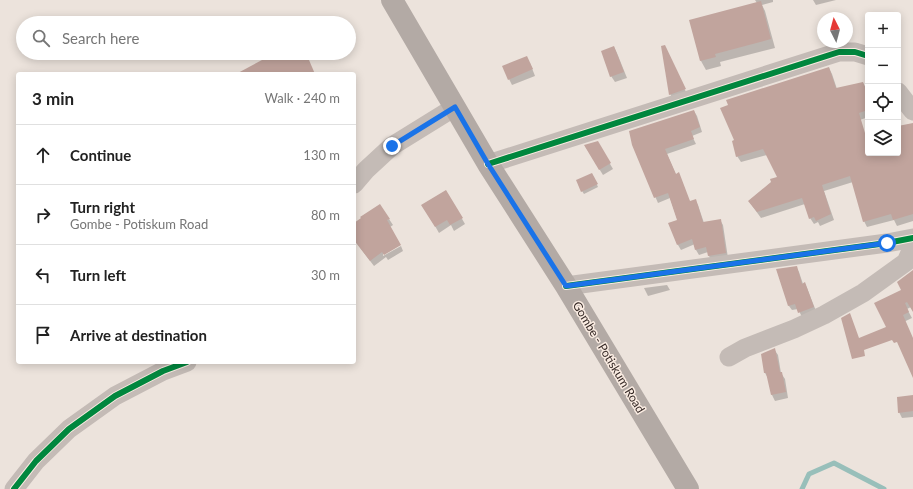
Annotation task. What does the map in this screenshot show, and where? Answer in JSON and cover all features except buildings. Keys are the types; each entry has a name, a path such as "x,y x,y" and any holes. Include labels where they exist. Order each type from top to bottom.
{"main road":[{"name":"Gombe - Potiskum Road","path":"392,0 488,164 566,286 688,489"}],"street":[{"path":"488,164 839,52 855,52 865,55"},
{"path":"901,96 913,111"},
{"path":"356,182 366,170 392,146 455,107"},
{"path":"566,286 887,243 913,238"},
{"path":"729,357 746,348 812,321 863,293 906,262 913,246"},
{"path":"14,489 36,461 69,429 115,396 163,371 182,364"}],"waterway":[{"path":"802,489 809,474 834,463 884,489"}],"cycle path":[{"path":"488,164 839,52 855,52 865,55"},
{"path":"566,286 887,243 913,238"},
{"path":"14,489 36,461 69,429 115,396 163,371 182,364"}],"route":[{"path":"392,146 455,107 488,164 566,286 887,243"}]}
